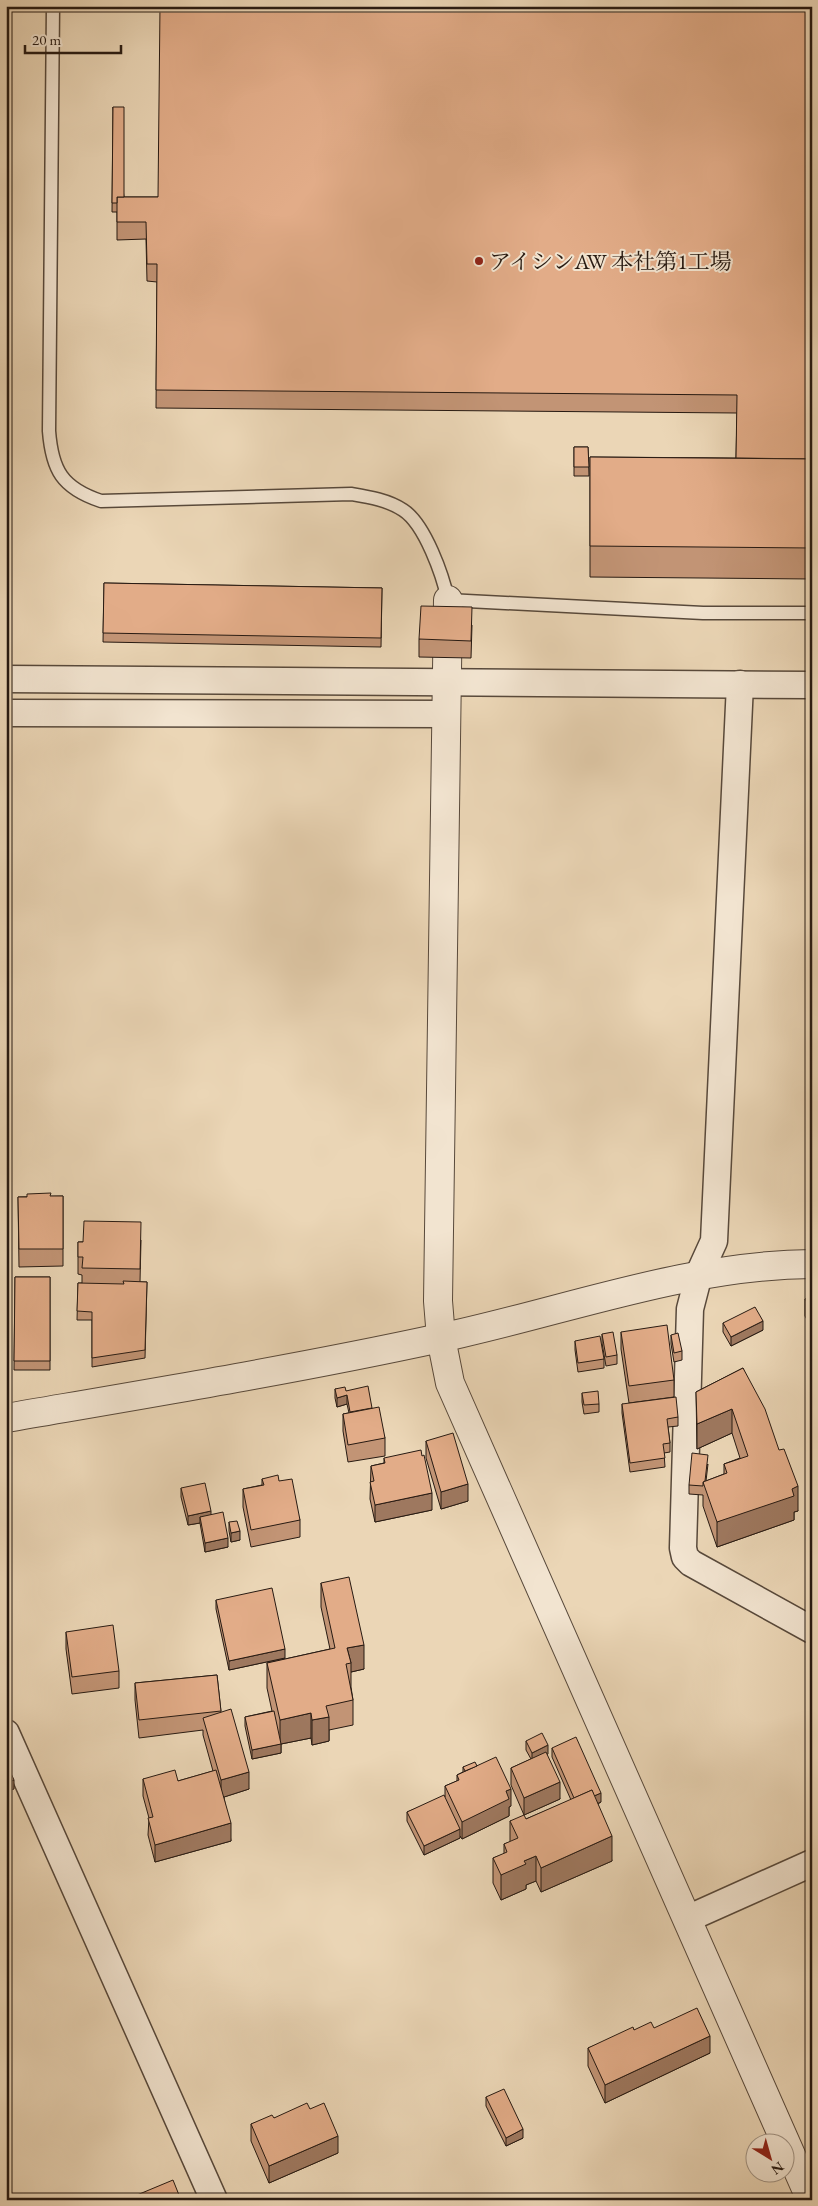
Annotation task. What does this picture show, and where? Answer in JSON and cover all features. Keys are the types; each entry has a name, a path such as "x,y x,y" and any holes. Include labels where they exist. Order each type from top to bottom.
{"street":[{"path":"448,600 438,1301 441,1338 450,1382 811,2200"},
{"path":"6,680 812,685"},
{"path":"740,684 714,1241 700,1274 690,1309 682,1548 685,1557 691,1563 812,1630"},
{"path":"6,712 446,714"},
{"path":"6,1418 192,1386 441,1338 700,1274 790,1264 812,1264"},
{"path":"6,1733 214,2200"},
{"path":"687,1920 812,1863"}],"lane":[{"path":"53,6 49,431 51,454 62,477 79,494 101,501 351,494 379,499 405,511 424,536 443,576 448,600 702,613 812,613"}],"building":[{"name":"アイシンAW 本社第1工場","path":"160,6 812,6 812,459 736,458 737,395 156,390 157,264 147,264 146,222 117,222 117,197 158,197"},
{"path":"113,107 124,107 124,197 117,197 117,203 112,203"},
{"path":"574,447 588,447 589,467 574,467"},
{"path":"590,457 812,459 812,548 590,546"},
{"path":"104,583 382,588 381,638 103,633"},
{"path":"421,606 472,607 471,641 419,639"},
{"path":"51,1193 50,1196 63,1196 63,1249 19,1249 18,1197 27,1197 27,1194"},
{"path":"84,1221 141,1222 140,1269 82,1268 83,1257 78,1257 78,1242 83,1242"},
{"path":"15,1277 50,1277 50,1361 14,1361"},
{"path":"123,1281 147,1282 145,1350 92,1358 92,1312 77,1311 78,1283 124,1284"},
{"path":"812,1296 812,1311 805,1299"},
{"path":"755,1307 763,1321 731,1337 723,1323"},
{"path":"667,1325 674,1380 629,1386 621,1332"},
{"path":"613,1332 617,1355 606,1357 602,1334"},
{"path":"678,1333 682,1351 674,1353 671,1335"},
{"path":"600,1336 604,1359 578,1363 575,1341"},
{"path":"743,1368 765,1409 779,1450 784,1449 798,1486 792,1489 794,1496 717,1522 703,1482 727,1473 724,1464 748,1456 732,1409 697,1424 696,1392"},
{"path":"368,1386 372,1408 350,1412 347,1395 337,1398 335,1389 345,1387 346,1391"},
{"path":"598,1391 599,1404 584,1405 582,1393"},
{"path":"676,1397 678,1417 667,1419 670,1443 663,1444 665,1458 630,1463 622,1404"},
{"path":"379,1407 385,1438 348,1445 343,1414"},
{"path":"453,1433 468,1484 441,1492 426,1441"},
{"path":"421,1450 422,1456 424,1455 432,1493 375,1505 370,1482 374,1481 371,1466 385,1463 384,1458"},
{"path":"692,1453 708,1455 703,1486 689,1485"},
{"path":"278,1475 279,1481 292,1479 300,1520 251,1530 243,1489 264,1485 262,1479"},
{"path":"205,1483 211,1511 188,1516 181,1488"},
{"path":"223,1512 228,1538 205,1543 200,1517"},
{"path":"237,1521 240,1531 231,1533 229,1522"},
{"path":"349,1577 364,1645 347,1648 351,1663 346,1664 353,1700 326,1706 329,1717 312,1720 311,1713 280,1720 267,1663 335,1648 321,1583"},
{"path":"272,1588 285,1649 229,1661 216,1600"},
{"path":"113,1625 119,1671 72,1677 66,1632"},
{"path":"217,1675 221,1711 139,1720 135,1683"},
{"path":"231,1709 249,1772 221,1780 203,1718"},
{"path":"274,1711 281,1744 252,1750 245,1717"},
{"path":"542,1733 548,1745 532,1753 526,1741"},
{"path":"576,1737 601,1793 594,1796 592,1790 574,1798 552,1748"},
{"path":"546,1752 560,1782 524,1798 511,1768"},
{"path":"496,1757 511,1789 506,1791 509,1799 462,1822 445,1786 459,1780 457,1775"},
{"path":"6,1762 14,1780 6,1783"},
{"path":"475,1762 477,1766 465,1771 463,1767"},
{"path":"175,1770 178,1781 216,1770 231,1823 155,1845 148,1818 153,1817 143,1779"},
{"path":"592,1790 612,1836 541,1868 536,1856 524,1861 526,1864 501,1875 493,1858 507,1852 504,1844 518,1838 510,1821 524,1815 526,1819"},
{"path":"444,1795 460,1829 424,1846 407,1812"},
{"path":"697,2008 710,2036 605,2085 588,2048 633,2027 634,2030 651,2022 654,2028"},
{"path":"504,2089 523,2129 506,2138 486,2097"},
{"path":"307,2103 310,2109 324,2103 338,2136 269,2166 251,2124 272,2115 274,2118"},
{"path":"173,2180 181,2200 125,2200"}],"place":[{"name":"アイシンAW 本社第1工場","path":"479,261"}]}
